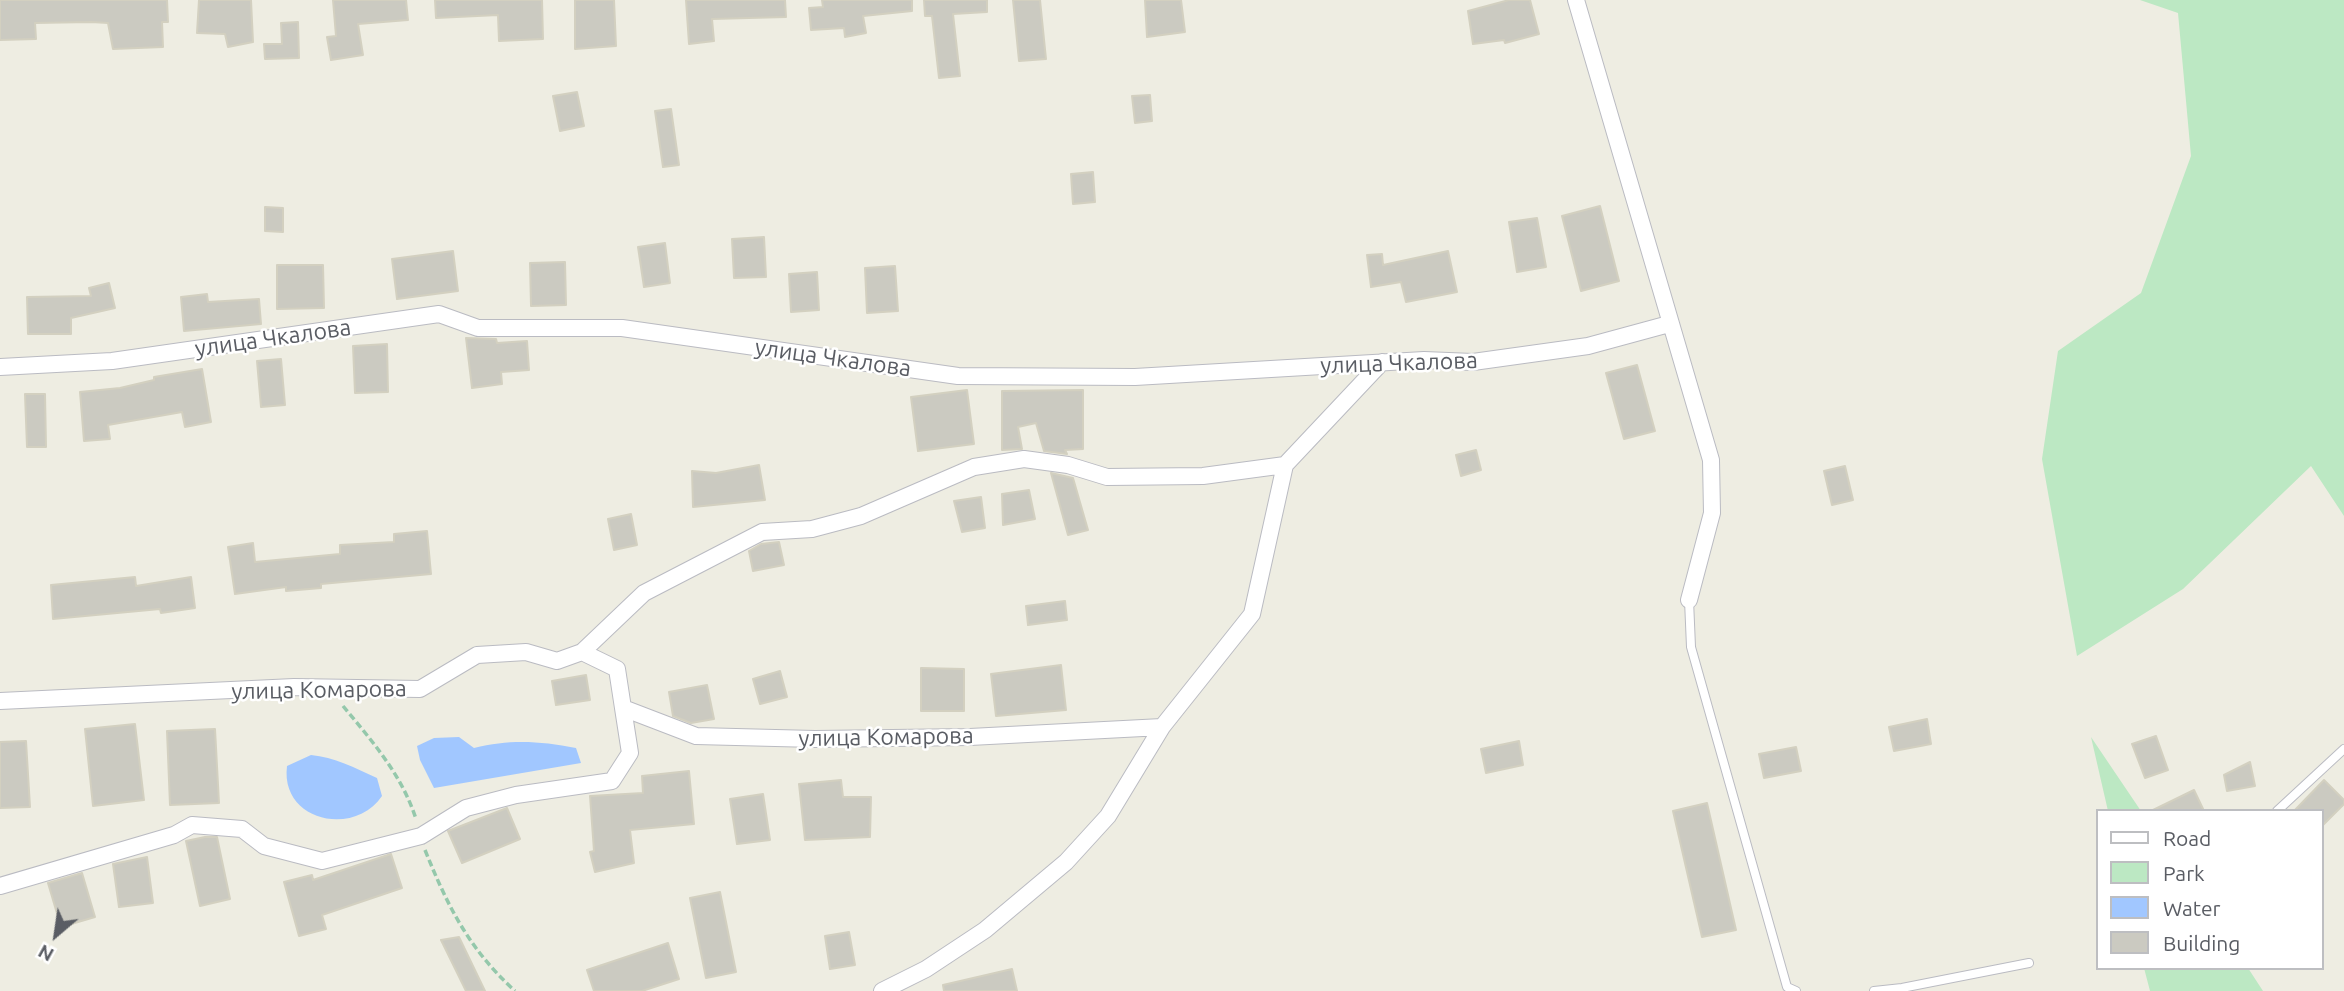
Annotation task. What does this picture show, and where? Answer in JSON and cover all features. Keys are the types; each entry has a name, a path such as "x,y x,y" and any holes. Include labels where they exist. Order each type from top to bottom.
{"street":[{"path":"1576,0 1711,460 1712,513 1689,600"},
{"name":"улица Чкалова","path":"0,367 112,361 439,314 478,328 622,328 958,376 1135,377 1382,362 1473,362 1588,346 1669,324"},
{"path":"882,991 926,968 985,930 1066,862 1108,816 1162,727 1252,614 1273,530 1285,465 1382,362"},
{"path":"0,886 174,835 192,825 242,829 264,846 322,861 421,836 466,808 516,795 612,781 630,753 617,668 582,652 644,593 762,532 812,529 861,516 974,467 1024,458 1068,465 1107,477 1203,476 1285,465"},
{"name":"улица Комарова","path":"0,701 294,687 420,689 477,655 526,652 557,661 582,652"},
{"name":"улица Комарова","path":"623,708 695,736 815,739 970,737 1162,727"}],"lane":[{"path":"1689,600 1692,647 1787,987 1796,991"},
{"path":"2279,809 2344,749"},
{"path":"1874,991 2029,964"}],"green space":[{"path":"2140,0 2344,0 2344,516 2311,466 2183,589 2077,656 2042,459 2058,351 2141,293 2191,156 2178,13"},
{"path":"2091,737 2140,809 2108,809"},
{"path":"2145,970 2249,970 2263,991 2150,991"}],"water":[{"path":"459,737 474,748 525,742 576,748 581,763 434,788 420,760 417,746 434,738"},
{"path":"311,755 336,761 377,778 382,796 370,809 355,816 338,819 307,811 295,800 288,785 287,766"}],"building":[{"path":"0,0 167,0 168,22 162,22 163,47 113,49 108,23 91,22 35,23 36,39 0,40"},
{"path":"199,0 251,0 253,42 228,47 225,34 197,33"},
{"path":"333,0 406,0 408,20 358,24 363,55 331,60 327,37 336,36"},
{"path":"435,0 542,0 543,39 499,41 498,15 436,18"},
{"path":"575,0 614,0 616,46 575,49"},
{"path":"686,0 785,0 786,17 712,19 714,41 689,44"},
{"path":"822,0 912,0 912,11 863,16 866,33 845,37 844,28 811,30 809,8 823,7"},
{"path":"924,0 987,0 987,12 953,14 960,76 939,78 932,16 925,16"},
{"path":"1013,0 1040,0 1046,59 1019,61"},
{"path":"1145,0 1181,0 1185,32 1147,37"},
{"path":"1509,0 1530,0 1539,34 1505,43 1504,40 1473,44 1468,11"},
{"path":"298,22 299,58 265,59 264,44 282,44 281,23"},
{"path":"577,92 584,126 560,131 553,96"},
{"path":"1150,95 1152,121 1135,123 1132,96"},
{"path":"671,109 679,165 663,167 655,111"},
{"path":"1093,172 1095,202 1073,204 1071,174"},
{"path":"1600,206 1619,281 1581,291 1562,216"},
{"path":"265,207 283,208 283,232 265,231"},
{"path":"1537,218 1546,267 1517,272 1509,222"},
{"path":"764,237 766,277 734,278 732,239"},
{"path":"665,243 670,283 644,287 638,247"},
{"path":"453,251 458,291 397,299 392,259"},
{"path":"1448,251 1457,292 1406,302 1401,282 1371,287 1367,255 1382,254 1383,265"},
{"path":"565,262 566,305 531,306 530,263"},
{"path":"277,265 323,265 324,308 277,309"},
{"path":"895,266 898,311 867,313 865,268"},
{"path":"817,272 819,310 791,312 789,274"},
{"path":"109,283 115,308 71,318 71,334 28,334 27,297 91,296 89,288"},
{"path":"207,294 208,302 259,299 261,324 184,331 181,297"},
{"path":"466,338 496,339 497,343 527,341 529,370 501,372 502,384 472,388"},
{"path":"387,344 388,392 355,393 353,346"},
{"path":"281,359 285,405 261,407 257,361"},
{"path":"1637,365 1655,431 1624,439 1606,373"},
{"path":"202,369 211,422 185,427 182,412 108,425 110,439 84,441 80,392 120,388 154,380 154,377"},
{"path":"967,390 974,444 918,451 911,397"},
{"path":"1083,390 1083,449 1065,450 1067,454 1044,451 1036,423 1018,427 1022,449 1002,450 1002,391"},
{"path":"25,394 45,394 46,447 27,447"},
{"path":"1476,450 1481,470 1461,476 1456,455"},
{"path":"759,465 765,500 693,507 692,471 716,473"},
{"path":"1845,466 1853,500 1832,505 1824,471"},
{"path":"1051,473 1073,478 1088,530 1068,535"},
{"path":"1029,490 1035,519 1003,525 1002,494"},
{"path":"981,497 985,528 962,532 954,501"},
{"path":"631,514 637,545 614,550 608,519"},
{"path":"427,531 431,574 321,584 321,588 286,591 286,587 235,594 228,547 253,543 255,562 340,554 340,545 394,542 394,534"},
{"path":"779,542 784,565 753,571 749,551 761,544"},
{"path":"135,577 136,586 191,577 195,608 161,613 160,609 53,619 51,585"},
{"path":"1065,601 1067,620 1028,625 1026,606"},
{"path":"1061,665 1066,710 996,716 991,674"},
{"path":"921,668 964,669 964,711 921,711"},
{"path":"780,671 787,697 760,704 753,679"},
{"path":"586,675 590,700 556,705 552,681"},
{"path":"707,685 714,719 691,723 673,716 669,692"},
{"path":"1927,719 1931,744 1894,751 1889,727"},
{"path":"135,724 144,800 93,806 85,729"},
{"path":"215,729 219,803 170,805 167,731"},
{"path":"2156,736 2168,770 2145,778 2132,744"},
{"path":"26,741 30,807 0,808 0,742"},
{"path":"1519,741 1523,765 1486,773 1481,749"},
{"path":"1796,747 1801,771 1764,778 1759,754"},
{"path":"2250,762 2255,786 2227,791 2224,775"},
{"path":"689,771 694,824 630,830 634,863 595,872 590,852 594,851 590,796 643,793 642,776"},
{"path":"841,780 843,797 871,797 870,837 805,840 799,784"},
{"path":"2324,780 2344,800 2344,804 2323,825 2323,809 2296,809"},
{"path":"2194,790 2203,809 2155,809"},
{"path":"763,794 770,840 737,844 730,799"},
{"path":"1707,803 1736,930 1702,937 1673,811"},
{"path":"507,808 520,839 462,863 448,831"},
{"path":"217,837 230,899 200,906 186,841"},
{"path":"391,854 402,888 322,915 326,929 299,936 284,882 312,875 313,880"},
{"path":"147,857 153,903 119,907 113,864"},
{"path":"82,873 95,917 61,927 48,883"},
{"path":"720,892 736,972 706,978 690,898"},
{"path":"849,932 855,965 830,969 825,936"},
{"path":"459,937 485,991 466,991 441,940"},
{"path":"668,943 679,979 642,991 594,991 587,970"},
{"path":"1012,969 1017,991 944,991 943,985"}]}
